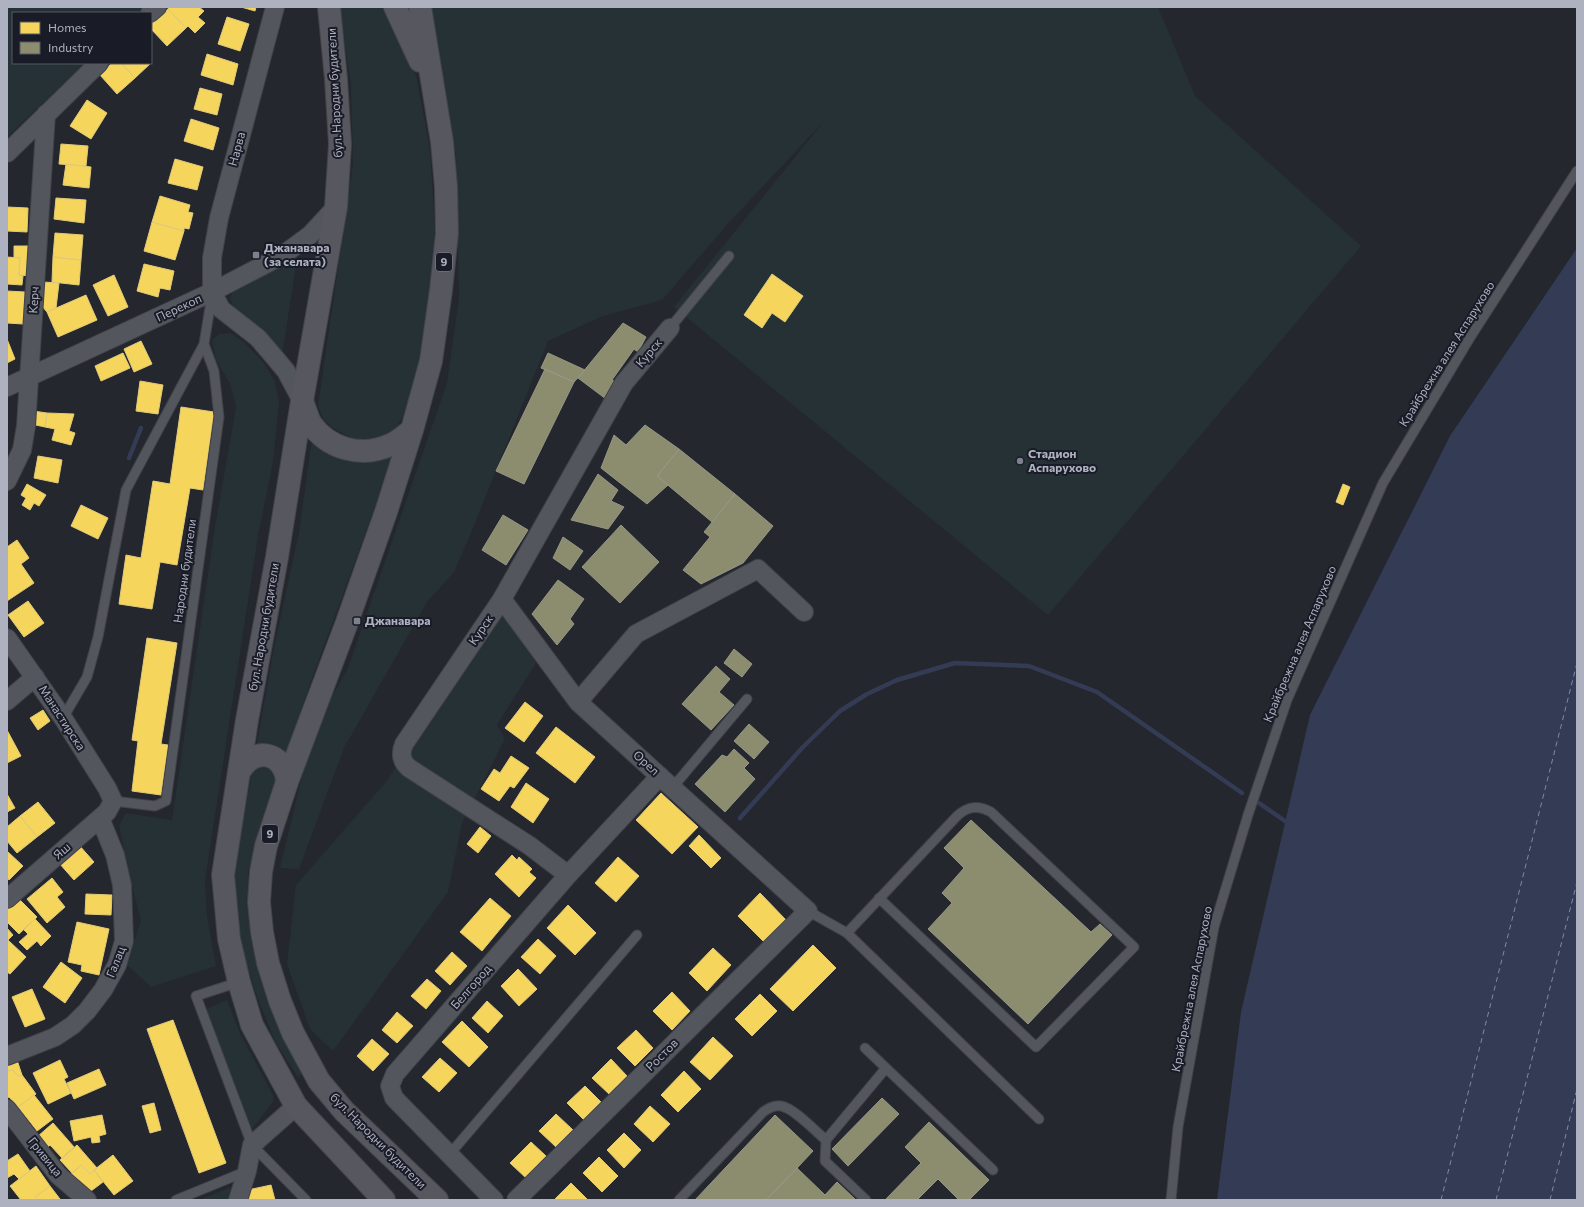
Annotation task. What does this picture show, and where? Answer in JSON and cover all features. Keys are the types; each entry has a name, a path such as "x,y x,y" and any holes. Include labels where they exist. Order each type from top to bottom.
{"main road":[{"name":"бул. Народни будители","path":"329,7 336,79 340,144 336,207 239,772 223,875 229,939 239,982 252,1025 296,1106 384,1200"},
{"name":"9","path":"395,7 434,92"},
{"name":"бул. Народни будители","path":"420,7 442,142 447,233 441,290 430,361 412,430 346,625 287,782 266,846 261,872 259,902 262,932 268,963 280,1001 293,1033 319,1081 344,1111 437,1200"},
{"path":"302,401 310,422 322,437 349,450 363,452 378,450 391,445 412,430"},
{"path":"239,772 243,764 249,759 261,755 267,755 281,763 285,769 287,782"}],"street":[{"name":"Нарва","path":"212,292 212,258 219,218 275,7"},
{"path":"7,153 98,64"},
{"name":"Керч","path":"7,481 22,450 26,426 46,114"},
{"name":"Перекоп","path":"7,387 212,292 283,255 310,235 336,207"},
{"path":"212,292 221,309 258,338 286,371 302,401"},
{"name":"Курск","path":"568,875 530,846 409,768 405,764 401,754 404,744 502,599 624,383 670,328"},
{"path":"578,702 636,634 758,570 804,612"},
{"name":"Орел","path":"502,599 578,702 808,911"},
{"name":"Манастирска","path":"7,638 63,718 107,788 113,801"},
{"path":"7,701 35,677"},
{"name":"Белгород","path":"494,1200 394,1098 390,1086 395,1074 568,875 666,782"},
{"name":"Яш","path":"7,899 107,812 113,801"},
{"name":"Галац","path":"7,1056 49,1039 74,1025 103,990 117,966 124,941 122,884 115,855 100,818"},
{"name":"Ростов","path":"516,1200 808,911"},
{"path":"238,1200 247,1171 252,1145 296,1106"},
{"name":"Гривица","path":"7,1109 58,1175 88,1200"}],"lane":[{"name":"Крайбрежна алея Аспарухово","path":"1171,1200 1178,1127 1214,928 1248,815 1287,700 1383,483 1471,336 1577,171"},
{"path":"670,328 729,256"},
{"name":"Народни будители","path":"113,801 156,806 166,801 219,417 214,371 204,344 212,292"},
{"path":"63,718 87,677 98,637 126,490 204,344"},
{"path":"666,782 747,699"},
{"path":"847,933 879,898 962,811 976,807 990,812 1134,947 1036,1047 879,898"},
{"path":"808,911 847,933 1040,1119"},
{"path":"450,1155 637,935"},
{"path":"239,982 196,996 252,1145 306,1200"},
{"path":"865,1048 993,1170"},
{"path":"866,1200 825,1161 826,1140 886,1068"},
{"path":"679,1200 763,1112 769,1108 774,1106 787,1108 826,1140"},
{"path":"176,1200 247,1171"}],"shaded area":[{"path":"7,7 144,7 138,12 12,12 12,64 84,64 7,137"},
{"path":"339,7 382,7 416,75 430,150 435,230 430,310 419,371 406,412 398,425 389,435 368,442 352,438 334,429 324,420 318,406 353,165 351,83"},
{"name":"Стадион Аспарухово","path":"426,7 1158,7 1195,96 1361,246 1048,615 674,307 824,121 727,225 662,300 603,316 548,341 454,572 427,602 344,748 299,869 280,868 304,768 325,709 348,668 447,383 459,298 456,154"},
{"path":"298,254 282,355 263,332 233,306 230,299 232,292"},
{"path":"230,333 244,342 263,362 275,381 279,403 273,462 258,536 205,880 207,916 216,966 151,987 127,965 141,920 128,870 119,825 126,813 172,820 215,527 236,407 230,383 216,360 212,340 219,334"},
{"path":"312,440 327,454 348,461 391,458 372,515 311,681 248,872 249,908 302,1070 299,1079 275,1041 256,994 244,955 237,916 233,878 273,653 299,532"},
{"path":"500,609 536,663 497,725 505,739 462,823 448,892 333,1051 310,1029 287,964 296,885 386,782"},
{"path":"227,1000 241,1036 273,1095 273,1102 252,1129 206,1009"},
{"path":"231,1187 229,1200 199,1200"}],"water":[{"path":"1577,248 1577,1200 1217,1200 1241,1012 1310,715 1450,436"}],"building: Homes":[{"path":"169,7 199,7 204,11 198,17 205,23 195,33 188,26 186,28 168,9"},
{"path":"241,7 256,7 255,11"},
{"path":"168,9 186,28 167,46 152,30 152,23"},
{"path":"227,17 249,24 240,51 218,44"},
{"path":"207,54 238,64 233,85 201,75"},
{"path":"111,64 122,64 135,78 117,94 100,75"},
{"path":"122,64 150,64 135,78"},
{"path":"200,88 222,94 217,115 194,109"},
{"path":"87,100 107,113 91,139 70,126"},
{"path":"191,119 219,128 213,150 184,141"},
{"path":"61,144 88,146 86,166 59,164"},
{"path":"175,159 203,167 197,190 168,183"},
{"path":"66,164 91,167 89,188 63,185"},
{"path":"160,196 190,205 188,212 193,213 189,229 184,228 184,231 152,222"},
{"path":"56,198 86,200 84,223 54,219"},
{"path":"7,207 28,208 27,232 7,231"},
{"path":"152,222 184,231 175,260 144,251"},
{"path":"55,233 83,235 81,260 53,257"},
{"path":"14,246 28,246 32,252 31,276 19,275 20,258 14,257"},
{"path":"7,257 20,258 19,275 23,276 22,285 7,284"},
{"path":"53,257 81,260 79,285 52,282"},
{"path":"144,264 174,271 170,290 160,288 158,297 137,291"},
{"path":"772,274 803,296 785,322 772,313 762,328 744,315"},
{"path":"114,275 128,307 108,316 93,285"},
{"path":"43,282 59,283 56,308 47,312 41,305"},
{"path":"7,291 25,292 23,324 7,323"},
{"path":"86,295 97,320 58,337 47,312"},
{"path":"7,339 15,359 7,363"},
{"path":"141,341 152,364 134,372 124,349"},
{"path":"123,353 130,368 101,381 95,366"},
{"path":"140,381 163,385 158,414 136,411"},
{"path":"181,407 214,412 203,490 190,488 177,565 160,562 152,609 119,604 126,555 141,558 153,481 170,484"},
{"path":"33,411 47,413 45,427 31,424"},
{"path":"47,413 74,414 69,431 75,433 71,445 52,440 55,429 45,427"},
{"path":"38,456 62,460 58,483 34,478"},
{"path":"27,484 46,495 39,506 34,503 30,510 22,505 26,498 21,495"},
{"path":"1343,484 1350,487 1343,505 1336,502"},
{"path":"81,505 108,518 98,539 71,526"},
{"path":"17,540 29,558 21,564 34,583 7,601 7,547"},
{"path":"28,601 44,623 24,637 8,615"},
{"path":"147,638 177,643 161,744 168,745 161,795 132,791 138,741 132,740"},
{"path":"525,702 543,716 524,742 505,728"},
{"path":"43,710 50,721 38,730 30,718"},
{"path":"556,727 595,757 575,783 536,753"},
{"path":"7,730 21,756 7,763"},
{"path":"511,756 529,768 514,788 510,786 499,801 481,789 494,769 500,773"},
{"path":"526,783 549,799 533,823 511,807"},
{"path":"661,793 698,827 672,854 636,820"},
{"path":"7,794 15,808 7,812"},
{"path":"38,802 55,823 37,837 20,816"},
{"path":"20,816 37,837 17,853 7,841 7,827"},
{"path":"480,827 491,836 478,853 467,844"},
{"path":"699,835 721,858 711,868 689,846"},
{"path":"79,845 94,862 74,880 59,863"},
{"path":"7,851 23,866 9,880 7,877"},
{"path":"512,855 517,860 519,857 532,869 529,872 536,878 519,897 495,874"},
{"path":"618,857 639,876 616,902 595,883"},
{"path":"52,878 63,892 57,897 65,907 47,923 27,899"},
{"path":"760,893 786,920 764,942 738,916"},
{"path":"86,894 112,895 111,915 85,914"},
{"path":"18,898 37,917 19,934 7,922 7,909"},
{"path":"490,898 511,916 482,951 460,932"},
{"path":"568,905 596,933 575,955 547,928"},
{"path":"35,919 51,936 41,946 37,941 27,950 19,942 28,934 24,930"},
{"path":"77,922 109,929 99,975 81,971 82,965 68,962"},
{"path":"7,928 13,935 8,940 9,941 7,944"},
{"path":"538,939 556,956 540,974 521,957"},
{"path":"9,941 26,957 10,974 7,972 7,944"},
{"path":"813,945 836,968 793,1011 770,989"},
{"path":"713,948 731,965 707,991 689,973"},
{"path":"452,952 467,966 450,985 435,971"},
{"path":"61,962 82,978 65,1003 43,987"},
{"path":"518,969 537,989 519,1006 501,986"},
{"path":"427,979 441,991 426,1009 411,996"},
{"path":"32,989 45,1019 25,1027 12,997"},
{"path":"672,992 690,1011 672,1030 653,1011"},
{"path":"760,994 777,1011 752,1036 735,1019"},
{"path":"487,1001 503,1016 488,1033 472,1018"},
{"path":"397,1012 413,1026 397,1043 382,1030"},
{"path":"173,1020 226,1163 199,1173 147,1029"},
{"path":"462,1021 488,1047 469,1067 442,1042"},
{"path":"636,1030 653,1048 635,1066 617,1048"},
{"path":"713,1037 733,1056 710,1080 690,1062"},
{"path":"372,1039 389,1054 373,1071 357,1056"},
{"path":"440,1058 457,1073 439,1092 422,1077"},
{"path":"611,1059 627,1076 609,1094 592,1078"},
{"path":"17,1060 22,1075 18,1076 13,1070 7,1071 7,1061"},
{"path":"60,1060 68,1077 64,1079 71,1093 48,1104 33,1073"},
{"path":"99,1069 106,1085 74,1099 67,1083"},
{"path":"13,1070 18,1076 22,1075 36,1094 18,1107 9,1097 7,1098 7,1071"},
{"path":"684,1071 701,1089 678,1112 661,1095"},
{"path":"585,1086 602,1103 584,1120 567,1103"},
{"path":"34,1095 53,1119 37,1131 18,1107"},
{"path":"154,1103 161,1130 150,1133 142,1106"},
{"path":"650,1106 670,1124 653,1142 634,1124"},
{"path":"556,1114 573,1130 556,1147 539,1131"},
{"path":"102,1115 106,1134 99,1136 100,1142 92,1143 91,1137 74,1141 70,1121"},
{"path":"53,1123 74,1147 62,1158 50,1145 47,1148 37,1137"},
{"path":"624,1133 641,1150 624,1168 607,1150"},
{"path":"531,1142 546,1156 526,1178 510,1163"},
{"path":"77,1145 97,1168 90,1174 81,1165 72,1173 60,1160"},
{"path":"18,1154 30,1171 19,1179 14,1174 7,1178 7,1161"},
{"path":"113,1155 133,1181 114,1195 94,1170"},
{"path":"599,1157 618,1176 602,1192 583,1173"},
{"path":"81,1165 90,1174 94,1170 103,1182 87,1194 69,1176"},
{"path":"36,1166 50,1186 35,1197 38,1200 21,1200 10,1186"},
{"path":"571,1183 588,1200 554,1200"},
{"path":"271,1185 275,1200 245,1200 243,1191"},
{"path":"50,1186 60,1199 38,1200 35,1197"}],"building: Industry":[{"path":"623,323 646,337 638,352 634,349 612,380 617,383 606,399 578,378"},
{"path":"548,353 585,370 574,382 541,368"},
{"path":"545,369 574,382 524,484 496,471"},
{"path":"645,425 679,449 657,476 668,485 647,504 601,468 614,435 626,445"},
{"path":"679,449 735,494 712,522 657,476"},
{"path":"598,474 618,490 611,501 624,507 608,529 571,520"},
{"path":"735,494 773,526 743,563 701,584 683,570 710,537 704,532"},
{"path":"503,515 528,530 506,565 482,550"},
{"path":"621,525 659,562 620,603 582,567"},
{"path":"563,537 583,551 570,570 553,558"},
{"path":"558,580 584,599 570,619 574,624 557,645 532,614"},
{"path":"734,649 752,664 742,677 724,663"},
{"path":"716,666 730,679 719,692 734,705 711,730 682,704"},
{"path":"749,724 769,742 754,759 734,741"},
{"path":"734,749 749,763 744,768 755,779 725,812 695,784 722,755 727,757"},
{"path":"971,820 1091,932 1100,924 1112,935 1028,1024 928,929 952,903 942,893 964,868 944,848"},
{"path":"882,1098 899,1114 848,1166 832,1149"},
{"path":"775,1115 813,1151 797,1168 766,1200 695,1200"},
{"path":"929,1122 989,1180 969,1200 959,1200 938,1179 917,1200 887,1200 886,1199 921,1163 905,1147"},
{"path":"797,1168 825,1195 837,1182 856,1200 766,1200"}],"waterway":[{"path":"129,458 141,428"},
{"path":"740,818 802,748 840,711 867,694 897,680 955,663 1029,666 1097,692 1242,793"},
{"path":"1259,803 1285,821"}],"ferry route":[{"path":"1441,1200 1577,663"},
{"path":"1496,1200 1577,882"},
{"path":"1550,1200 1577,1089"}],"place":[{"name":"Джанавара (за селата)","path":"256,255"},
{"name":"Стадион Аспарухово","path":"1020,461"},
{"name":"Джанавара","path":"357,621"}]}
